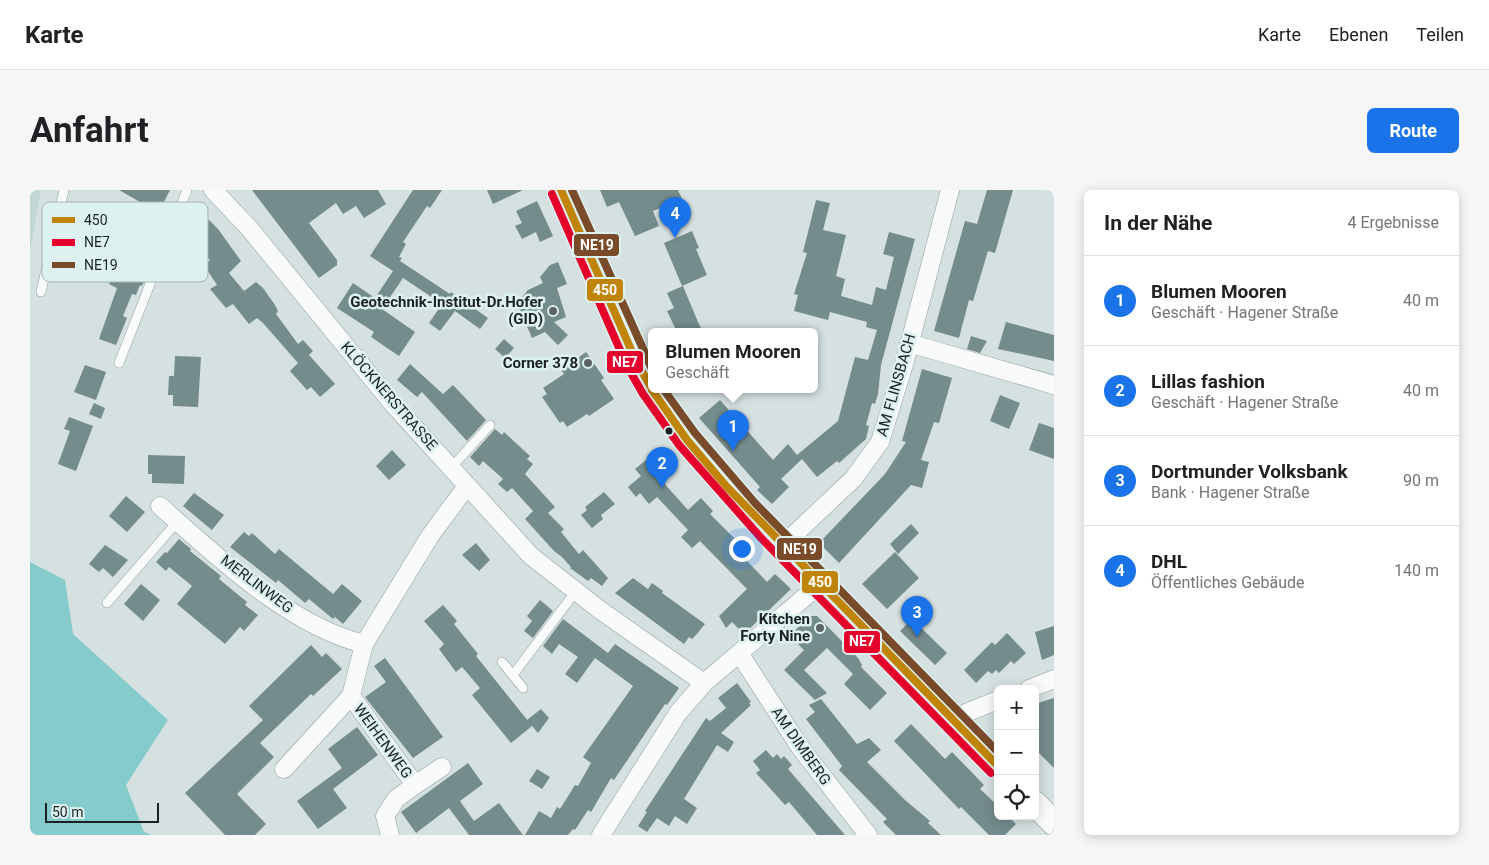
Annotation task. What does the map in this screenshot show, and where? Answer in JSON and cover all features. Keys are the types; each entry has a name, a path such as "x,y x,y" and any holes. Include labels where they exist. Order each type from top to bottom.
{"main road":[{"path":"562,190 610,305 648,384"},
{"path":"654,393 703,461 819,585 994,762"},
{"path":"1039,808 1054,823"}],"street":[{"name":"KLÖCKNERSTRASSE","path":"213,190 248,228 394,405 531,556 576,591 704,683"},
{"name":"AM FLINSBACH","path":"782,546 854,479 880,442 950,190"},
{"path":"909,343 1054,385"},
{"path":"284,769 350,696 364,644 430,536 467,486"},
{"name":"MERLINWEG","path":"160,506 243,577 313,626 348,640 364,644"},
{"path":"601,835 678,713 704,683 819,585"},
{"name":"AM DIMBERG","path":"739,653 800,747 868,835"},
{"path":"1039,685 1054,679"},
{"name":"WEIHENWEG","path":"350,696 415,785"},
{"path":"951,719 994,702"},
{"name":"WEIHENWEG","path":"390,835 384,816 396,799 442,767"}],"lane":[{"path":"182,202 187,190"},
{"path":"41,292 43,282"},
{"path":"119,362 151,282"},
{"path":"450,468 490,425"},
{"path":"107,603 178,522"},
{"path":"513,675 576,591"},
{"path":"502,662 523,688"}],"shaded area":[{"path":"30,190 41,190 30,251"},
{"path":"30,562 65,580 73,634 168,720 126,785 144,832 152,835 30,835"}],"building":[{"path":"119,190 170,190 164,202 140,202"},
{"path":"252,190 378,190 386,204 364,218 356,206 343,214 336,203 309,223 337,260 337,265 319,278"},
{"path":"413,190 442,190 430,208 427,206 403,242 406,244 399,257 402,258 400,261 450,294 451,292 488,318 480,329 455,311 440,331 429,323 442,304 403,278 382,309 415,332 399,356 371,337 374,332 337,308 353,283 375,298 393,271 370,256"},
{"path":"487,190 523,190 493,204"},
{"path":"600,190 678,190 682,199 653,211 659,226 635,236 619,202 607,207"},
{"path":"987,190 1013,190 995,253 988,251 973,301 969,300 959,338 934,331 965,221 977,224"},
{"path":"816,200 830,203 823,230 846,235 836,276 845,279 841,296 872,305 876,287 886,290 894,257 883,254 889,232 915,239 881,365 878,394 875,404 872,403 866,425 869,426 866,439 839,463 837,461 817,477 802,459 781,479 789,487 772,504 757,490 760,487 699,418 720,400 773,460 788,444 797,455 838,421 855,357 868,360 877,330 866,327 867,322 830,312 828,320 794,311 798,295 794,294 807,253 803,252"},
{"path":"537,201 553,236 540,242 536,232 522,239 515,226 522,223 516,211"},
{"path":"208,219 218,229 241,261 229,273 244,291 256,282 263,288 278,311 276,314 298,344 303,340 313,351 309,355 335,384 320,397 311,387 307,390 290,371 298,363 263,323 257,318 249,324 233,304 226,308 210,289 217,285 208,271 208,262 210,260 208,258"},
{"path":"692,231 699,248 696,249 707,275 682,286 664,243"},
{"path":"558,262 567,284 557,288 566,317 554,322 568,335 558,345 545,332 532,338 517,303 528,290 543,283 540,277 550,265"},
{"path":"110,282 144,282 142,286 140,285 136,295 132,294 123,316 127,318 116,345 99,339 117,288 109,284"},
{"path":"683,286 701,328 675,328 667,311 674,308 667,293"},
{"path":"1006,322 1054,335 1054,361 998,349"},
{"path":"971,336 987,341 980,353 967,349"},
{"path":"504,339 514,348 505,358 495,349"},
{"path":"586,352 604,378 601,380 614,399 589,416 587,414 567,427 563,421 560,423 542,397 547,394 543,388 564,374 561,370"},
{"path":"175,356 201,357 198,407 173,406 173,395 168,395 169,376 174,376"},
{"path":"410,364 443,394 453,385 486,420 467,441 422,392 417,397 397,380"},
{"path":"85,365 106,372 96,400 74,392"},
{"path":"922,369 952,378 939,423 934,422 921,460 929,462 922,488 911,485 839,563 819,543 885,474 906,442 902,441"},
{"path":"1000,395 1020,403 1009,429 990,421"},
{"path":"94,403 105,408 101,419 89,414"},
{"path":"69,417 93,426 76,471 58,464 70,431 64,429"},
{"path":"1039,423 1054,428 1054,459 1029,450"},
{"path":"495,429 502,435 504,432 530,456 527,459 533,464 525,474 555,507 548,513 564,529 561,532 579,554 583,550 608,578 602,586 591,578 588,581 570,568 562,557 554,551 525,519 533,511 512,488 507,492 498,484 503,479 483,461 479,466 470,457"},
{"path":"392,450 406,465 389,480 376,466"},
{"path":"148,455 185,456 184,484 152,483 152,474 148,474"},
{"path":"651,456 659,466 653,471 688,510 701,498 713,511 710,514 752,556 747,561 767,582 775,574 791,589 744,634 732,622 726,628 719,616 747,589 700,541 692,548 681,537 688,530 657,497 649,504 640,493 636,497 628,487 641,476 635,469"},
{"path":"604,492 615,504 601,515 603,519 592,528 581,515 587,510 585,507"},
{"path":"194,493 224,515 212,530 183,506"},
{"path":"126,496 145,512 127,532 109,516"},
{"path":"911,524 919,533 898,554 890,544"},
{"path":"244,532 249,536 252,533 275,554 279,549 333,594 342,584 362,601 343,624 335,617 333,619 309,599 305,603 278,580 276,583 230,547"},
{"path":"179,539 191,549 190,551 221,576 219,579 247,602 245,605 258,615 244,631 240,627 225,644 177,604 192,586 169,567 166,571 156,562"},
{"path":"476,543 490,560 479,571 462,555"},
{"path":"105,545 128,560 113,577 103,568 99,572 89,564"},
{"path":"895,552 919,578 887,609 862,584"},
{"path":"633,578 648,589 652,583 663,591 662,593 705,624 692,639 689,637 684,644 615,593"},
{"path":"141,584 160,600 143,621 124,604"},
{"path":"540,600 553,611 533,638 524,631 532,621 527,616"},
{"path":"443,605 457,621 454,624 478,654 476,656 532,726 511,743 472,695 480,688 462,667 456,672 439,649 444,644 424,621"},
{"path":"811,616 817,616 834,633 858,658 862,665 861,667 887,693 870,710 844,684 853,674 827,648 804,670 827,693 815,700 784,670 804,650 798,644 800,641 792,633"},
{"path":"563,619 608,653 615,644 679,688 667,705 665,704 614,780 611,778 591,812 588,810 575,830 573,829 568,835 525,835 539,811 551,818 557,807 560,809 575,785 578,786 591,763 583,757 633,686 595,658 577,683 565,674 578,657 559,644 552,654 543,646"},
{"path":"912,619 947,653 935,665 900,631"},
{"path":"1054,626 1054,655 1042,660 1035,632"},
{"path":"1007,633 1026,653 1014,664 1011,661 999,673 996,670 992,674 988,671 976,683 964,670 992,642 995,645"},
{"path":"311,645 322,657 326,653 342,669 313,696 311,694 260,743 274,757 237,794 266,824 255,835 225,835 185,793 263,720 249,706"},
{"path":"385,658 443,737 413,758 365,697 386,682 374,666"},
{"path":"737,683 751,702 749,703 751,705 721,733 734,742 728,752 717,745 684,799 697,808 687,824 675,816 669,826 657,818 647,832 638,826 647,812 645,811 706,718 710,721 726,708 718,698"},
{"path":"1054,698 1054,768 1039,753 1039,703"},
{"path":"821,699 857,744 869,738 881,750 867,762 905,800 930,821 928,823 941,835 896,835 883,822 887,819 839,770 842,766 806,719 815,712 809,705"},
{"path":"541,709 549,718 538,733 527,720"},
{"path":"911,724 945,759 952,752 984,785 980,789 994,802 994,820 1012,820 1016,824 1005,835 989,835 961,807 959,809 894,741"},
{"path":"357,727 378,755 333,789 347,808 318,829 297,801 342,768 328,749"},
{"path":"766,750 773,758 777,754 781,759 784,756 792,765 788,769 845,835 817,835 789,802 785,805 756,773 760,770 753,761"},
{"path":"468,763 483,784 460,801 474,821 499,803 523,835 469,835 449,808 416,833 401,812"},
{"path":"537,769 550,777 542,789 529,781"}],"transit line":[{"name":"450","path":"561,190 636,361 648,382"},
{"name":"NE19","path":"572,190 648,360"},
{"name":"NE7","path":"552,194 627,366 643,394 679,445 762,539 991,773"},
{"name":"450","path":"654,393 687,440 727,487 994,762"},
{"name":"NE19","path":"666,393 695,433 755,503 994,748"}],"place":[{"name":"DHL","path":"675,238"},
{"name":"Geotechnik-Institut-Dr.Hofer (GID)","path":"553,311"},
{"name":"Corner 378","path":"588,363"},
{"name":"Blumen Mooren","path":"733,451"},
{"name":"Lillas fashion","path":"662,488"},
{"name":"Kitchen Forty Nine","path":"820,628"},
{"name":"Dortmunder Volksbank","path":"917,637"}]}
